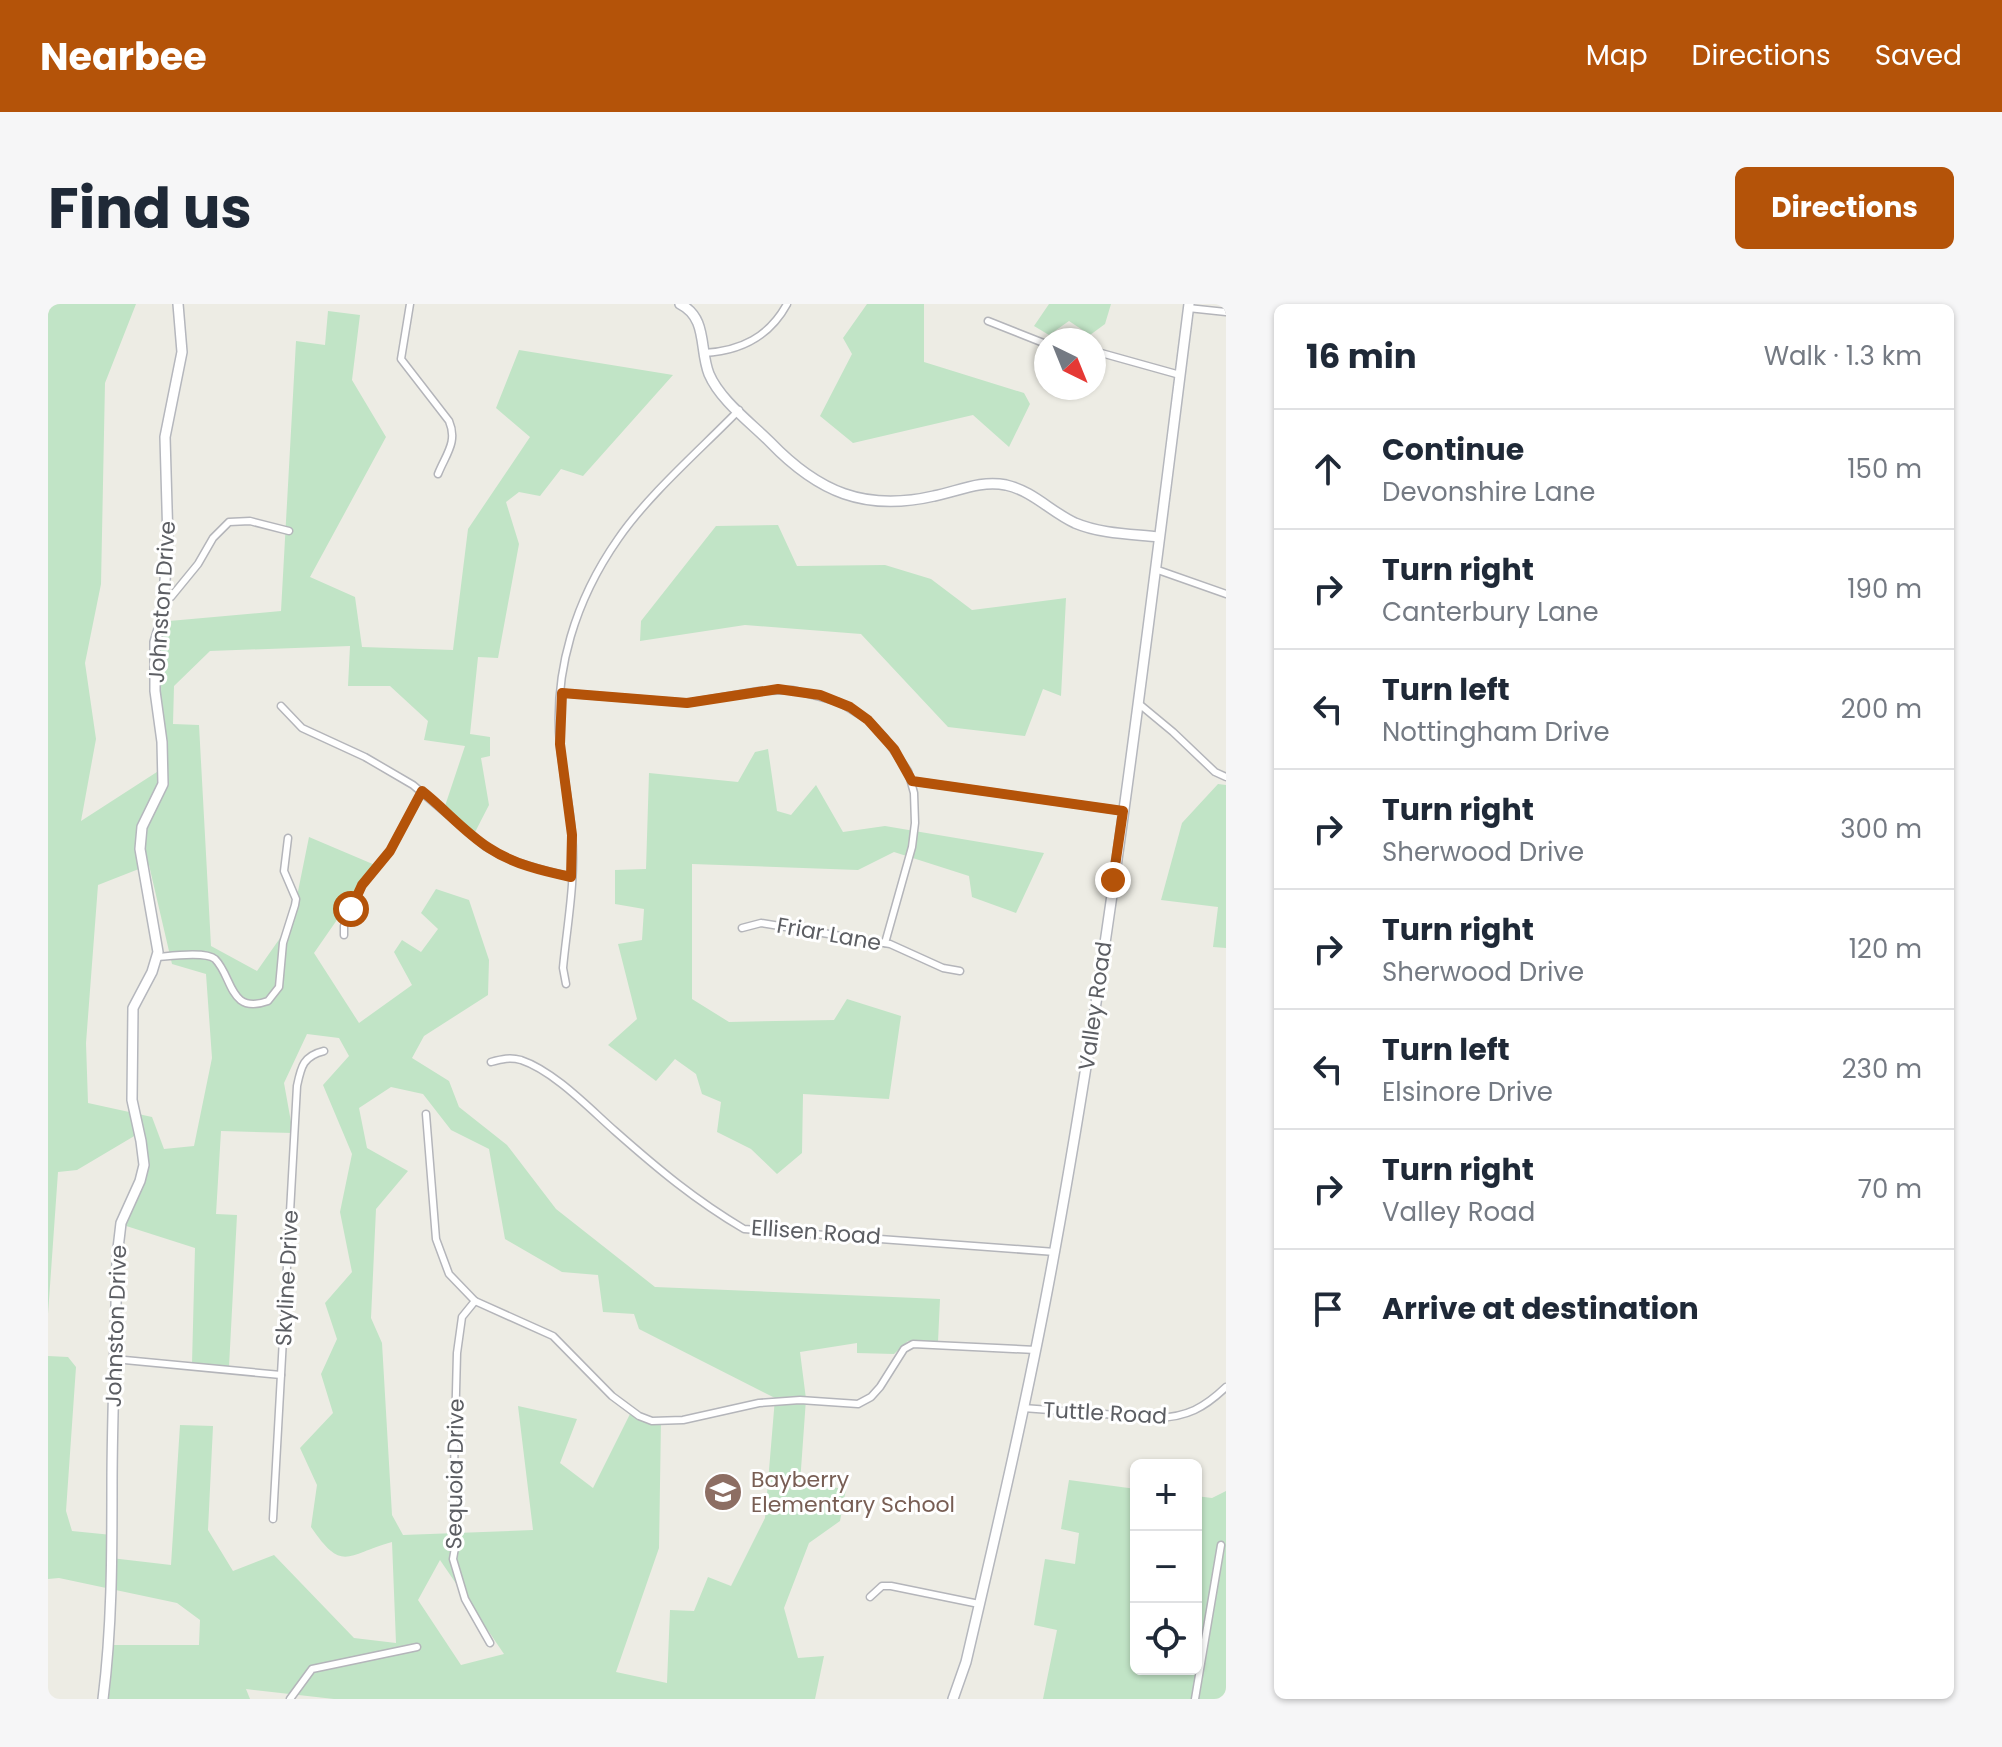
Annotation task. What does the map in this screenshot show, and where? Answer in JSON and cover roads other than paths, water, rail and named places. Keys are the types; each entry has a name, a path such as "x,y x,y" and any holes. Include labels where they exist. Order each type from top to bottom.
{"street":[{"name":"Johnston Drive","path":"103,1699 113,1533 114,1359 120,1232 144,1165 132,1100 133,1008 158,957 140,849 142,827 163,784 162,742 155,691 155,642 164,599 169,513 164,466 165,437 182,352 178,304"},
{"path":"410,304 401,359 449,421 454,432 453,444 438,474"},
{"path":"680,304 692,311 699,324 704,353 715,384 792,464 819,484 845,495 883,503 937,496 968,486 1001,484 1024,491 1073,522 1089,528 1159,537"},
{"path":"704,353 724,352 763,336 787,304"},
{"path":"1189,306 1226,312"},
{"name":"Valley Road","path":"953,1699 966,1662 1055,1252 1123,811 1189,306"},
{"path":"988,321 1034,339"},
{"path":"1106,354 1180,375"},
{"path":"566,984 563,968 572,835 560,744 565,652 570,634 596,574 619,537 739,410"},
{"path":"164,599 171,597 198,564 213,538 229,522 250,521 289,531"},
{"path":"1155,569 1226,594"},
{"path":"562,693 687,703 778,689 820,695 850,707 868,720 894,749 912,781 915,823 912,847 885,943"},
{"path":"1138,703 1215,772 1226,777"},
{"path":"281,706 302,728 365,757 422,791 477,840 499,854 544,871 571,877"},
{"path":"912,781 1123,811"},
{"path":"344,935 344,926 362,885 390,851 422,791"},
{"path":"158,957 207,955 215,959 235,995 250,1004 268,1001 279,987 283,943 296,899 284,871 288,838"},
{"name":"Friar Lane","path":"742,928 761,923 885,943 943,968 960,971"},
{"name":"Skyline Drive","path":"273,1519 297,1086 306,1059 324,1051"},
{"name":"Ellisen Road","path":"491,1062 508,1058 523,1061 543,1072 572,1093 681,1189 744,1229 1055,1252"},
{"path":"426,1114 434,1222 438,1248 449,1274 475,1301 553,1336 625,1407 639,1416 652,1421 683,1420 759,1403 800,1400 858,1404 871,1397 904,1349 913,1344 1036,1350"},
{"name":"Sequoia Drive","path":"475,1301 462,1317 457,1353 453,1508 456,1542 453,1559 469,1608 490,1643"},
{"path":"114,1359 281,1375"},
{"name":"Tuttle Road","path":"1023,1408 1178,1417 1204,1407 1226,1387"},
{"path":"1195,1699 1221,1545"},
{"path":"870,1597 882,1586 891,1586 979,1604"},
{"path":"290,1699 312,1669 417,1647"}],"place":[{"name":"Bayberry Elementary School","path":"723,1492"}]}
